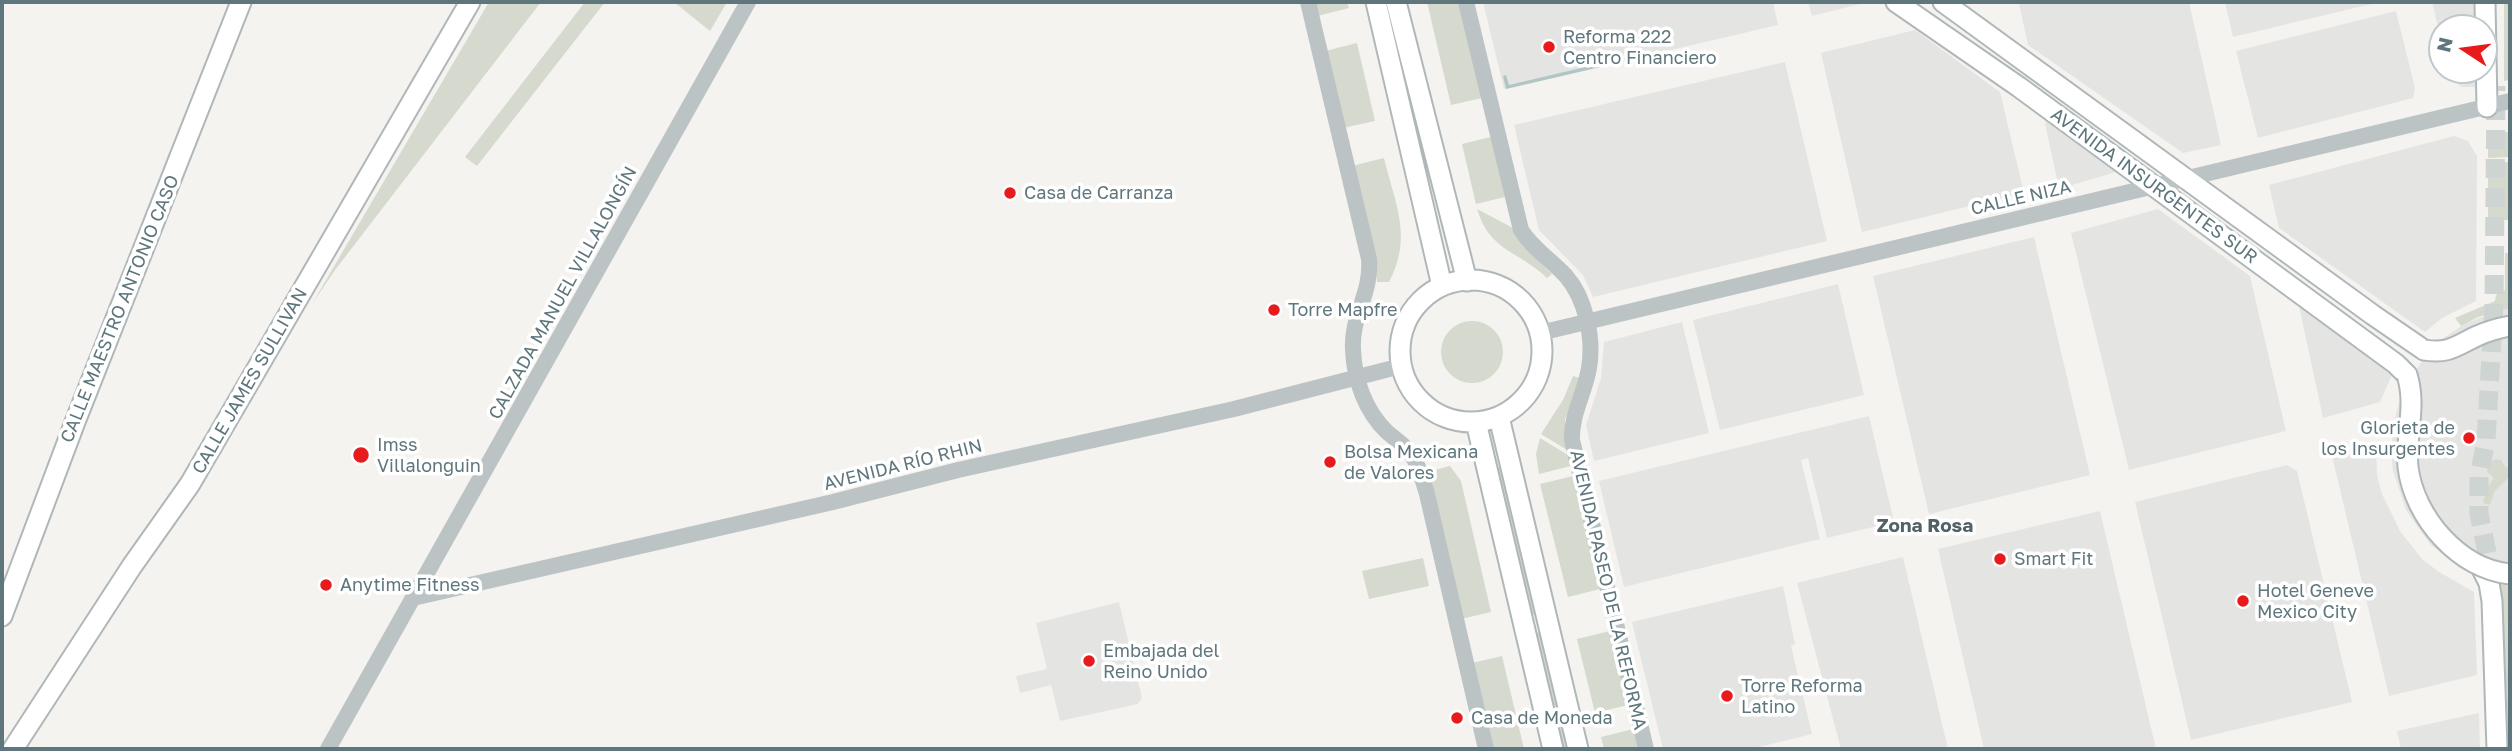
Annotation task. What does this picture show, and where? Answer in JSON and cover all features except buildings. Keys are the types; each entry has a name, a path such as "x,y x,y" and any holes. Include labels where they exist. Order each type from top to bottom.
{"main road":[{"name":"CALLE MAESTRO ANTONIO CASO","path":"2,616 240,2"},
{"name":"CALLE JAMES SULLIVAN","path":"13,749 132,566 190,484 470,2"},
{"path":"1376,2 1442,286"},
{"path":"1396,2 1466,281"},
{"name":"AVENIDA INSURGENTES SUR","path":"1896,2 2011,81 2396,363 2407,375 2413,402 2408,468 2414,492 2436,530 2451,547 2485,575"},
{"name":"AVENIDA INSURGENTES SUR","path":"1942,2 2424,350 2439,353 2480,335 2510,326"},
{"path":"2485,2 2487,107"},
{"path":"2496,2 2496,85"},
{"path":"1466,281 1493,284 1512,293 1527,308 1540,333 1540,368 1532,388 1518,404 1499,416 1476,422 1438,415 1421,402 1408,385 1401,366 1402,336 1413,310 1426,296 1442,286 1466,281"},
{"path":"1499,416 1578,749"},
{"path":"1476,422 1553,749"},
{"path":"2497,749 2492,601 2485,575 2510,574"}],"street":[{"name":"CALZADA MANUEL VILLALONGÍN","path":"328,749 748,2"},
{"path":"1308,2 1369,260 1368,288 1353,331 1357,376 1364,399 1375,417 1411,453 1420,471 1486,749"},
{"name":"AVENIDA PASEO DE LA REFORMA","path":"1465,2 1521,230 1530,244 1568,279 1579,296 1587,323 1590,360 1586,383 1573,416 1572,440 1646,749"},
{"name":"CALLE NIZA","path":"1540,333 2510,101"},
{"name":"AVENIDA RÍO RHIN","path":"413,598 833,502 958,470 1234,409 1401,366"}],"shaded area":[{"path":"489,2 541,2 335,270 312,304"},
{"path":"585,2 605,2 477,166 465,157"},
{"path":"674,2 727,2 710,31"},
{"path":"1313,2 1347,2 1349,8 1317,16"},
{"path":"1427,2 1459,2 1482,98 1451,105"},
{"path":"1483,2 1773,2 1778,25 1504,89"},
{"path":"1808,2 1868,2 1812,16"},
{"path":"2189,2 2221,145 2183,153 2028,45 2019,4"},
{"path":"2225,2 2380,2 2233,37"},
{"path":"2432,2 2475,2 2475,14 2435,14"},
{"path":"2504,2 2510,2 2510,80 2504,81"},
{"path":"2396,11 2415,88 2413,98 2258,138 2236,51"},
{"path":"1915,30 2000,92 2024,193 1862,232 1821,53"},
{"path":"1357,43 1375,121 1343,128 1325,51"},
{"path":"1632,56 1635,59 1506,89 1503,76 1506,75 1509,85"},
{"path":"1785,62 1827,241 1593,297 1583,275 1539,230 1514,125"},
{"path":"2457,84 2475,84 2475,87 2462,87"},
{"path":"2048,121 2116,172 2059,189 2045,123"},
{"path":"2488,132 2510,132 2510,157 2488,158"},
{"path":"2454,136 2468,141 2477,156 2476,301 2442,318 2425,332 2279,228 2269,185"},
{"path":"1491,137 1505,197 1476,204 1462,144"},
{"path":"1384,158 1397,206 1401,235 1396,266 1389,282 1377,282 1375,256 1352,166"},
{"path":"2488,162 2510,162 2510,220 2488,220"},
{"path":"1477,209 1513,228 1529,252 1552,274 1547,278 1497,242 1489,234"},
{"path":"2158,209 2250,276 2286,431 2129,470 2071,233"},
{"path":"2034,237 2090,475 1929,514 1873,276"},
{"path":"2505,253 2510,253 2510,308 2478,317 2461,326 2455,318 2495,301 2496,295 2505,290"},
{"path":"1838,284 1864,395 1720,430 1693,320"},
{"path":"2299,306 2392,375 2380,402 2323,418"},
{"path":"2510,308 2510,586 2480,578 2462,569 2430,544 2406,510 2393,471 2391,450 2401,395 2423,359 2442,339 2466,323"},
{"path":"1472,321 1484,323 1494,330 1501,340 1501,364 1494,374 1484,381 1472,383 1460,381 1450,374 1443,364 1441,352 1443,340 1450,330 1460,323"},
{"path":"1682,322 1709,433 1594,461 1586,425 1601,378 1604,342"},
{"path":"1573,376 1580,378 1565,420 1567,450 1541,434 1563,400"},
{"path":"1869,416 1894,522 1827,538 1808,458 1801,460 1820,539 1624,587 1599,481"},
{"path":"1540,438 1568,455 1571,466 1539,474 1536,454"},
{"path":"2376,444 2377,475 2382,494 2400,531 2422,559 2474,592 2477,675 2389,696 2332,456"},
{"path":"2495,459 2501,460 2506,468 2510,467 2510,476 2494,492 2490,505 2483,503 2486,490 2494,478 2487,472 2488,465"},
{"path":"2287,465 2297,471 2352,702 2191,740 2135,502"},
{"path":"1450,466 1461,481 1491,612 1461,619 1430,478 1437,476 1435,470"},
{"path":"1497,467 1501,468 1535,614 1532,615"},
{"path":"1573,476 1600,589 1568,597 1540,484"},
{"path":"2100,511 2156,749 1984,749 1938,549"},
{"path":"1903,557 1948,749 1841,749 1797,583"},
{"path":"1423,558 1429,586 1369,599 1362,571"},
{"path":"2500,584 2510,586 2510,749 2505,749"},
{"path":"1783,586 1795,644 1791,646 1812,734 1751,749 1663,749 1632,622"},
{"name":"Embajada del Reino Unido","path":"1119,602 1142,698 1138,704 1060,721 1051,685 1020,693 1016,676 1047,669 1036,623"},
{"path":"1610,631 1628,705 1595,713 1577,639"},
{"path":"1539,632 1567,749 1564,749 1536,633"},
{"path":"1502,656 1524,749 1492,749 1472,663"},
{"path":"2479,713 2480,749 2401,749 2397,731"},
{"path":"1633,729 1638,749 1604,749 1601,737"}],"tunnel":[{"path":"2491,582 2479,514 2479,477 2486,440 2494,305 2496,86"},
{"path":"2501,671 2510,736"}],"place":[{"name":"Reforma 222 Centro Financiero","path":"1549,47"},
{"name":"Casa de Carranza","path":"1010,193"},
{"name":"Torre Mapfre","path":"1274,310"},
{"name":"Glorieta de los Insurgentes","path":"2469,438"},
{"name":"Imss Villalonguin","path":"361,455"},
{"name":"Bolsa Mexicana de Valores","path":"1330,462"},
{"name":"Smart Fit","path":"2000,559"},
{"name":"Anytime Fitness","path":"326,585"},
{"name":"Hotel Geneve Mexico City","path":"2243,601"},
{"name":"Embajada del Reino Unido","path":"1089,661"},
{"name":"Torre Reforma Latino","path":"1727,696"},
{"name":"Casa de Moneda","path":"1457,718"}],"district":[{"name":"Zona Rosa","path":"1925,526"}]}
